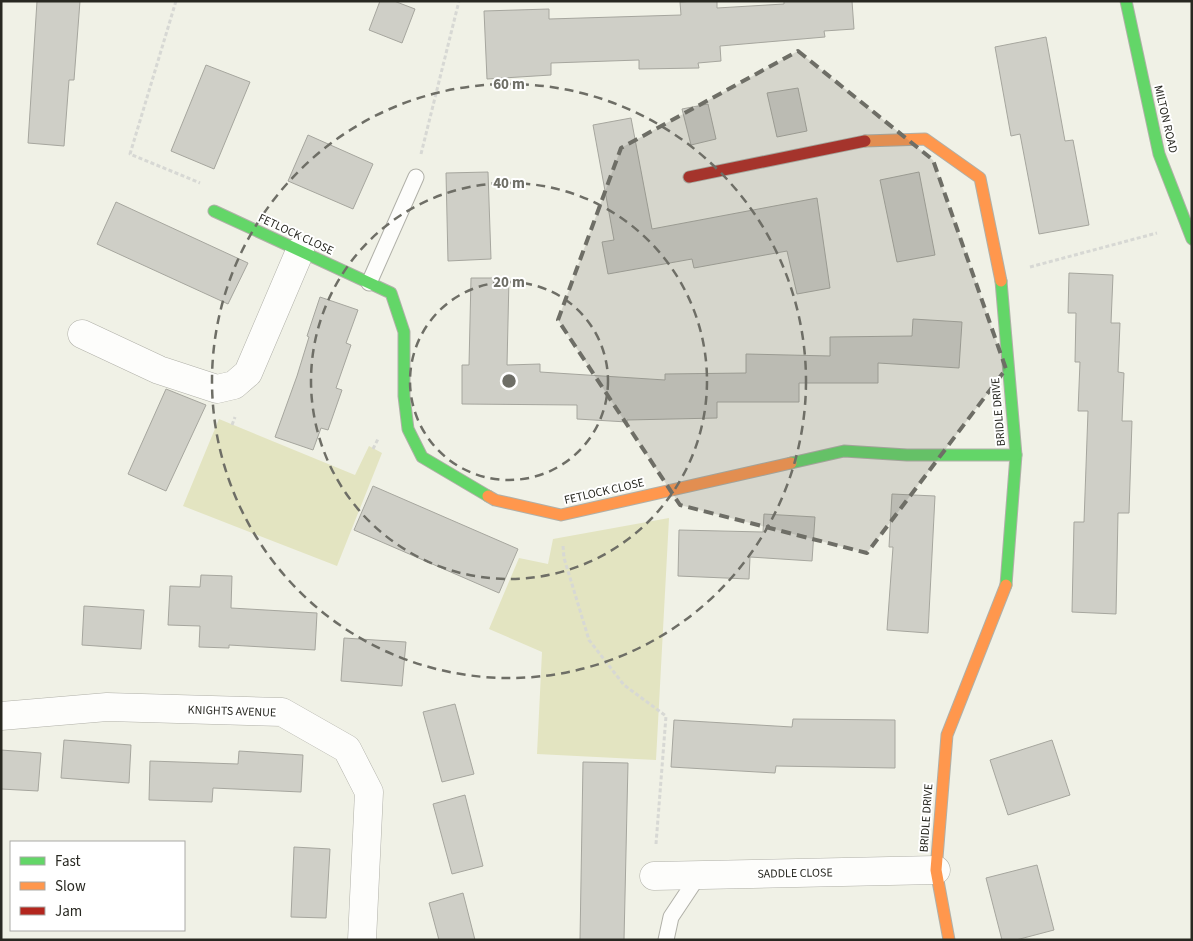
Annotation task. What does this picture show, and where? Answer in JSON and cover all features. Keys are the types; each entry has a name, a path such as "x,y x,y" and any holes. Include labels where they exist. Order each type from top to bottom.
{"street":[{"name":"MILTON ROAD","path":"1126,1 1159,154 1192,239"},
{"name":"BRIDLE DRIVE","path":"690,177 866,141 925,139 980,178 1000,276 1016,455 1006,590 947,735 936,870 949,940"},
{"name":"FETLOCK CLOSE","path":"214,211 391,293 404,332 404,396 408,429 422,457 495,500 561,515 844,451 907,455 1016,455"},
{"path":"82,334 159,370 217,389 234,385 248,373 300,250"},
{"name":"KNIGHTS AVENUE","path":"1,716 107,707 282,712 347,748 370,792 362,940"},
{"name":"SADDLE CLOSE","path":"654,876 936,870"}],"lane":[{"path":"369,283 416,177"},
{"path":"666,940 671,917 699,875"}],"path":[{"path":"176,1 130,154 225,193 214,211"},
{"path":"416,177 459,1"},
{"path":"1000,276 1163,232"},
{"path":"561,515 564,558 589,640 624,685 666,716 654,876"}],"highlighted area":[{"path":"798,51 933,160 1006,369 867,553 680,505 558,320 621,148"}],"green space":[{"path":"219,419 355,475 369,446 382,453 337,566 183,506"},
{"path":"669,518 656,760 537,754 542,652 489,629 519,558 548,564 553,539"}],"building":[{"path":"37,1 80,1 74,80 69,80 64,146 28,143"},
{"path":"380,1 394,1 415,9 402,43 369,30"},
{"path":"717,1 717,8 784,4 784,1 852,1 854,29 824,31 825,37 720,46 721,61 698,63 699,68 639,69 639,60 551,63 551,75 487,79 484,11 549,9 549,19 681,15 680,2"},
{"path":"1046,37 1065,141 1073,140 1089,225 1039,234 1020,134 1011,136 995,47"},
{"path":"206,65 250,82 214,169 171,151"},
{"path":"798,88 807,131 777,137 767,93"},
{"path":"708,104 716,139 691,145 682,109"},
{"path":"631,118 652,229 817,198 830,288 797,294 787,251 694,268 692,259 608,274 602,242 614,240 593,125"},
{"path":"308,135 373,164 353,209 288,181"},
{"path":"488,172 491,259 448,261 446,173"},
{"path":"919,172 935,255 897,262 880,180"},
{"path":"116,202 248,263 228,304 97,244"},
{"path":"1069,273 1113,275 1111,323 1120,323 1118,372 1124,373 1122,421 1132,421 1129,513 1118,513 1116,614 1072,612 1074,522 1084,522 1088,411 1078,411 1080,362 1075,362 1076,313 1068,313"},
{"path":"471,278 509,278 507,365 540,364 540,372 665,380 665,374 746,373 746,354 830,356 830,337 912,336 913,319 962,322 959,368 878,363 878,383 799,383 799,402 717,402 717,418 627,420 627,422 577,419 577,405 462,404 462,365 469,365"},
{"path":"320,297 358,310 346,343 351,345 336,388 342,390 328,430 321,428 313,450 275,437 297,376 309,337 307,336"},
{"path":"166,389 206,405 166,491 128,474"},
{"path":"373,486 518,549 499,593 354,530"},
{"path":"892,494 935,496 928,633 887,630 893,547 889,547"},
{"path":"764,514 815,517 812,561 750,557 749,579 678,576 679,530 763,532"},
{"path":"201,575 232,576 231,608 317,613 315,650 229,645 229,648 199,647 200,626 168,625 170,586 200,587"},
{"path":"84,606 144,610 141,649 82,645"},
{"path":"344,638 406,642 402,686 341,681"},
{"path":"455,704 474,774 442,782 423,712"},
{"path":"793,719 895,720 895,768 776,766 775,773 671,767 674,720 792,727"},
{"path":"64,740 131,745 129,783 61,778"},
{"path":"1052,740 1070,795 1008,815 990,760"},
{"path":"1,750 41,753 38,791 1,789"},
{"path":"239,751 303,755 301,792 213,788 212,802 149,800 150,761 238,764"},
{"path":"583,762 628,763 624,940 580,940"},
{"path":"465,795 483,866 452,874 433,804"},
{"path":"294,847 330,849 326,918 291,917"},
{"path":"1037,865 1054,930 1016,940 1002,940 986,878"},
{"path":"463,893 475,940 439,940 429,903"}],"traffic: fast":[{"path":"1126,1 1159,154 1192,239"},
{"path":"214,211 391,293 404,332 404,396 408,429 422,457 488,496"},
{"path":"1001,281 1016,455 1006,585"},
{"path":"791,463 844,451 907,455 1016,455"}],"traffic: slow":[{"path":"865,141 925,139 980,178 1001,281"},
{"path":"488,496 495,500 561,515 791,463"},
{"path":"949,940 936,870 947,735 1006,585"}],"traffic: jam":[{"path":"689,177 865,141"}]}
